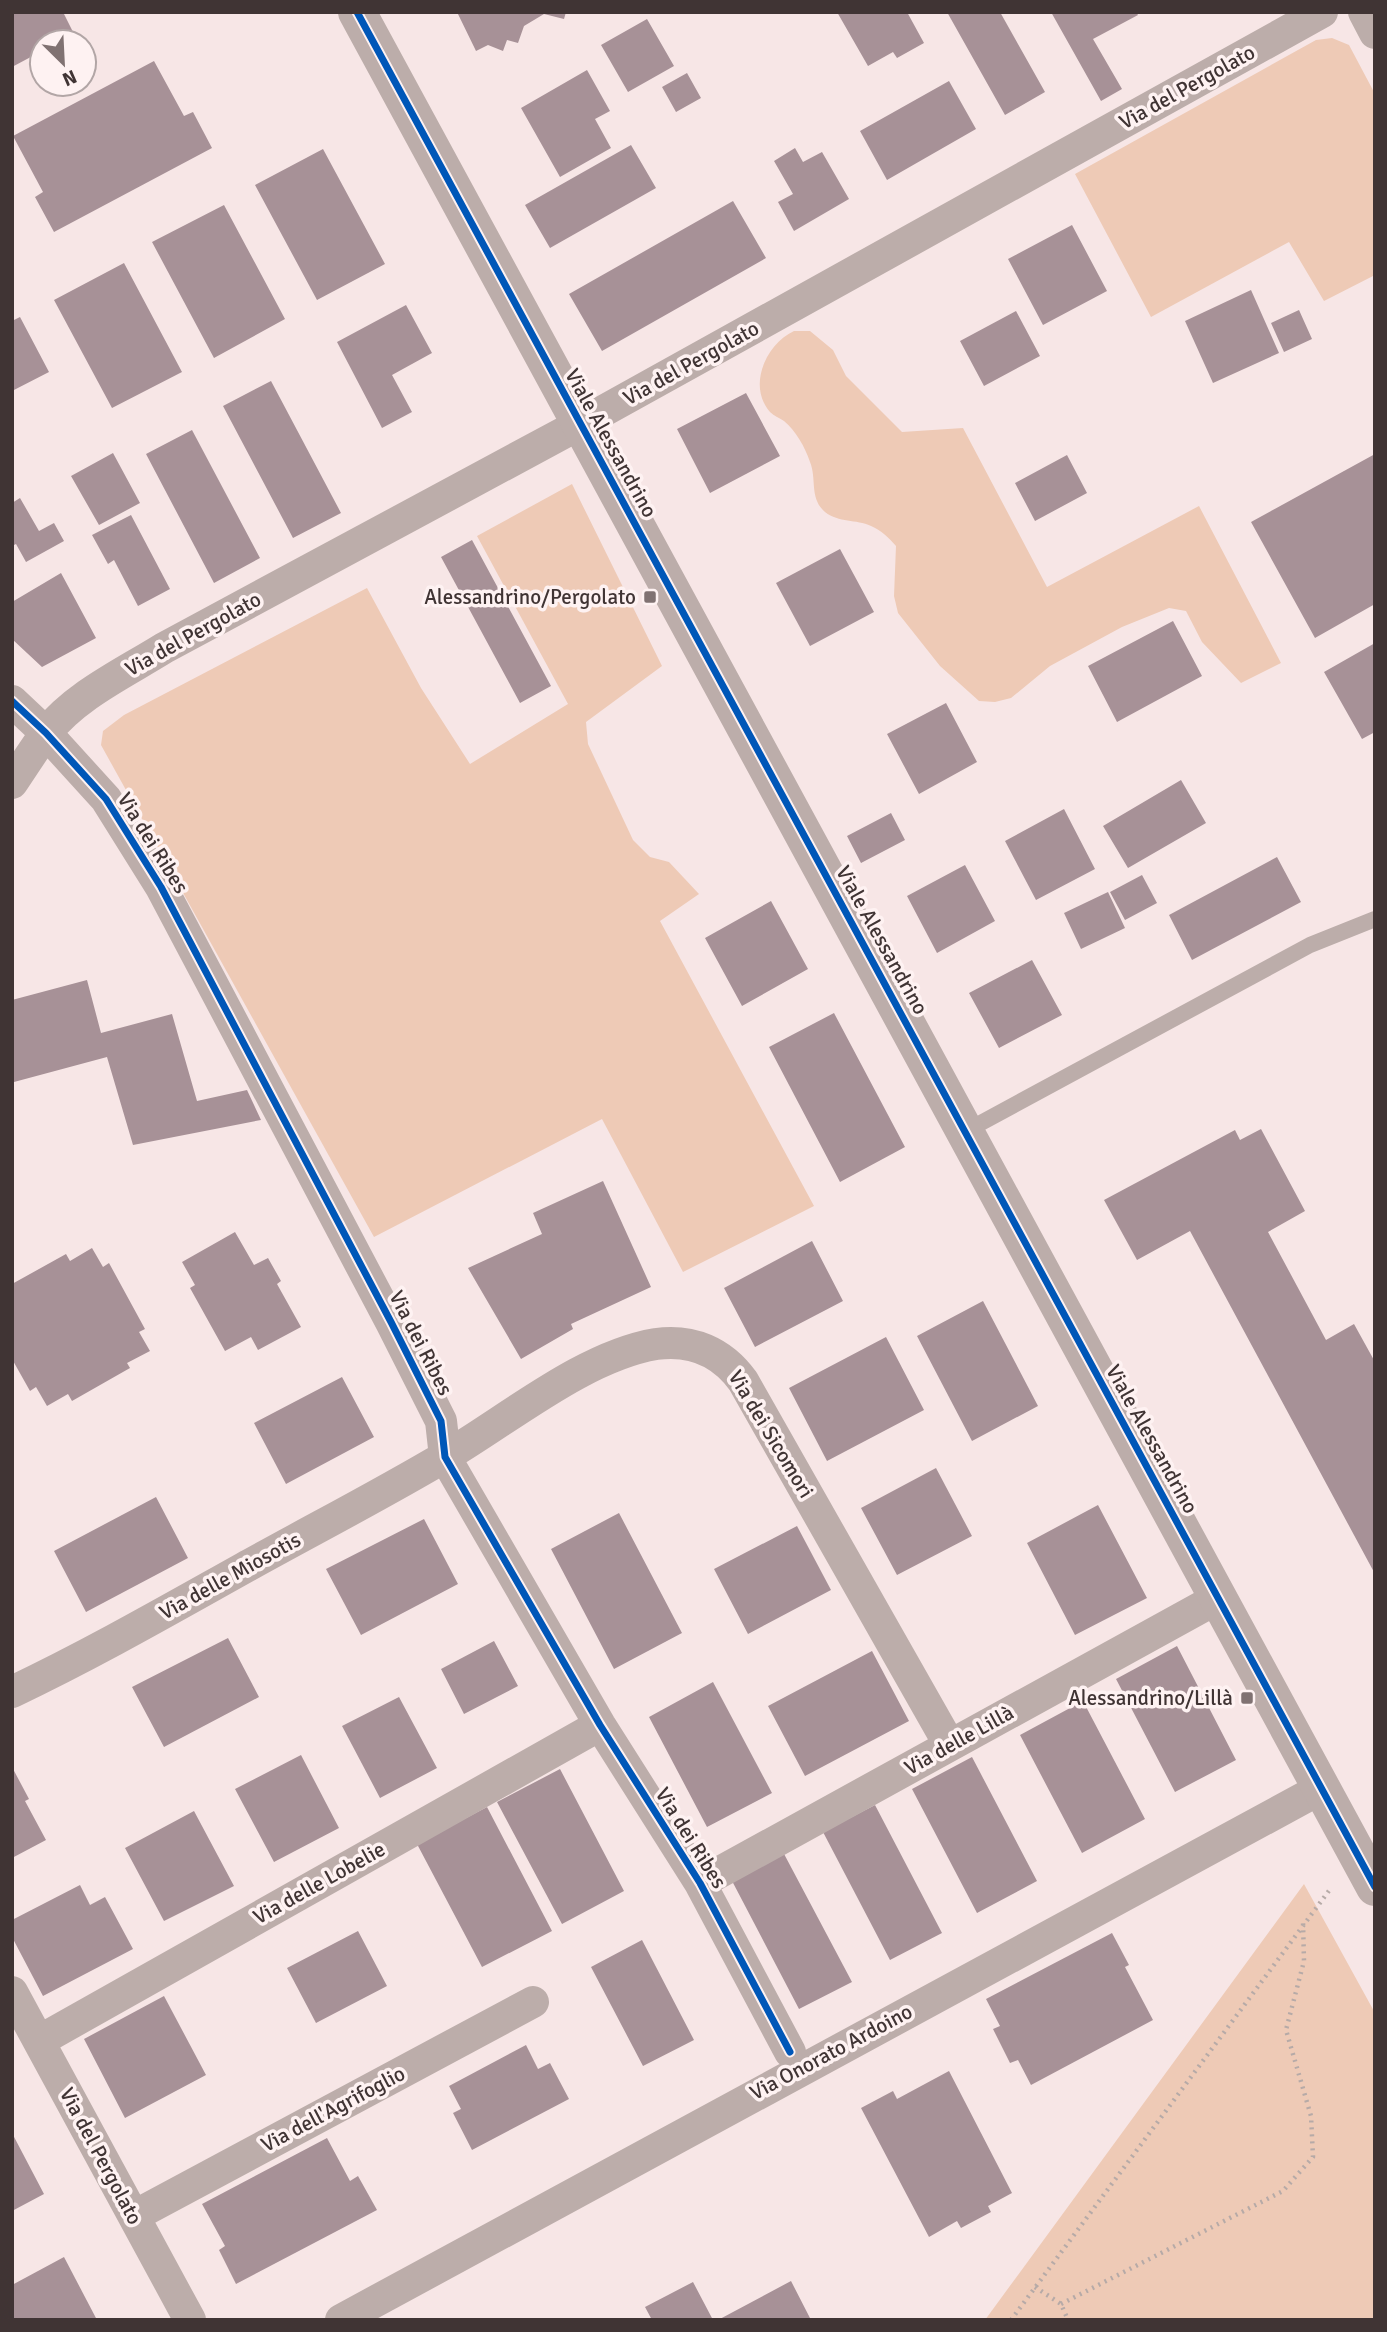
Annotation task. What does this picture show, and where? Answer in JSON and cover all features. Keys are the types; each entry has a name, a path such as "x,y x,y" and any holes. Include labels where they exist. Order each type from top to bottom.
{"street":[{"name":"Viale Alessandrino","path":"357,12 1367,1871"},
{"name":"Via del Pergolato","path":"12,783 47,733 92,693 164,648 580,424 1322,12"},
{"path":"1364,12 1375,33"},
{"name":"Via dei Ribes","path":"12,701 47,733 106,799 176,912 435,1409 441,1422 446,1457 600,1726 700,1883 790,2052"},
{"name":"Via dei Sicomori","path":"446,1457 612,1356 644,1347 673,1343 713,1352 730,1365 751,1393 949,1744"},
{"name":"Via delle Miosotis","path":"12,1692 102,1647 446,1457"},
{"name":"Via delle Lillà","path":"700,1883 1219,1598"},
{"name":"Via delle Lobelie","path":"39,2041 600,1726"},
{"name":"Via Onorato Ardoino","path":"341,2320 1322,1787"},
{"name":"Via del Pergolato","path":"12,1992 190,2320"},
{"name":"Via dell'Agrifoglio","path":"134,2216 533,2003"}],"lane":[{"path":"967,1131 1310,945 1375,919"}],"path":[{"path":"1011,2320 1303,1922 1367,1871"},
{"path":"1061,2304 1283,2191 1313,2157 1311,2116 1286,2029 1304,1961 1303,1922"},
{"path":"1035,2287 1061,2304 1068,2320"}],"shaded area":[{"path":"1332,38 1349,45 1375,94 1375,275 1324,301 1289,242 1151,317 1075,174 1316,40"},
{"path":"794,331 810,331 833,350 846,376 902,432 963,428 1047,587 1199,506 1281,663 1241,683 1202,642 1186,611 1169,608 1122,627 1050,666 1011,698 995,702 979,701 940,666 898,613 894,596 896,546 875,528 836,518 820,507 815,495 812,468 803,445 788,425 770,412 763,402 760,378 768,355 775,345"},
{"path":"572,484 662,666 586,722 588,744 633,840 650,857 669,862 699,894 660,921 814,1206 683,1272 602,1119 374,1237 101,745 103,731 124,715 367,588 421,688 470,764 568,704 477,536"},
{"path":"1304,1884 1375,2013 1375,2320 985,2320"}],"building":[{"path":"12,12 63,12 71,28 28,28 28,58 12,67"},
{"path":"457,12 566,12 564,19 544,14 524,26 518,43 507,40 503,51 488,45 476,51"},
{"path":"837,12 907,12 924,43 897,58 893,52 868,66"},
{"path":"947,12 1000,12 1045,92 1005,115"},
{"path":"1051,12 1136,12 1138,15 1093,39 1122,89 1101,101"},
{"path":"647,19 674,66 628,92 601,45"},
{"path":"154,61 184,116 193,112 212,148 54,232 35,197 43,192 13,136 84,98 98,98 98,91"},
{"path":"587,70 610,111 595,119 611,148 560,177 521,108"},
{"path":"687,73 701,98 676,112 662,87"},
{"path":"949,81 976,129 887,180 860,131"},
{"path":"631,145 656,188 550,248 525,205"},
{"path":"795,148 803,162 822,152 849,199 794,231 778,202 793,194 774,161"},
{"path":"323,149 385,264 317,300 255,185"},
{"path":"733,201 766,258 602,351 569,294"},
{"path":"224,205 285,319 214,358 152,242"},
{"path":"1072,225 1107,291 1043,325 1008,259"},
{"path":"124,263 182,372 112,408 54,300"},
{"path":"1251,290 1279,353 1213,383 1185,321"},
{"path":"406,305 432,353 392,375 412,412 382,428 337,342"},
{"path":"1299,310 1312,339 1284,352 1271,323"},
{"path":"1016,311 1040,356 984,386 960,341"},
{"path":"20,317 49,372 12,391 12,321"},
{"path":"271,381 341,513 293,538 223,406"},
{"path":"746,393 780,456 710,493 677,429"},
{"path":"192,430 260,558 214,583 146,454"},
{"path":"113,453 140,503 99,525 71,476"},
{"path":"1375,454 1375,604 1315,638 1251,522"},
{"path":"1067,455 1087,493 1035,521 1015,483"},
{"path":"20,498 39,531 54,523 64,541 26,562 16,544 12,546 12,503"},
{"path":"131,515 170,589 138,606 114,560 108,564 92,535"},
{"path":"472,540 551,686 520,703 441,557"},
{"path":"840,549 874,612 810,646 776,583"},
{"path":"61,573 96,638 42,667 12,639 12,602"},
{"path":"1173,621 1202,676 1117,722 1088,666"},
{"path":"1375,643 1375,732 1362,739 1324,672"},
{"path":"946,703 977,762 919,794 887,734"},
{"path":"1181,780 1206,823 1128,868 1103,826"},
{"path":"1064,809 1095,869 1036,900 1005,841"},
{"path":"891,813 905,840 861,863 847,836"},
{"path":"1277,857 1301,902 1192,960 1169,915"},
{"path":"965,865 995,921 937,953 907,896"},
{"path":"1142,875 1157,903 1125,920 1110,892"},
{"path":"1108,892 1125,928 1081,949 1064,913"},
{"path":"771,901 808,969 742,1006 705,938"},
{"path":"1032,960 1062,1015 999,1048 969,993"},
{"path":"87,980 101,1033 172,1014 197,1101 247,1090 261,1120 133,1145 107,1057 14,1082 12,1000"},
{"path":"834,1013 905,1147 840,1182 769,1047"},
{"path":"1261,1129 1305,1211 1268,1232 1326,1340 1354,1324 1375,1362 1375,1574 1190,1231 1137,1260 1104,1200 1235,1130 1240,1140"},
{"path":"603,1181 651,1287 571,1324 573,1329 521,1359 468,1268 542,1234 533,1213"},
{"path":"235,1232 254,1265 268,1258 281,1281 277,1284 301,1327 258,1350 251,1337 225,1351 190,1288 195,1285 182,1262"},
{"path":"812,1241 843,1301 755,1347 724,1288"},
{"path":"92,1248 103,1267 109,1263 145,1329 139,1332 150,1351 127,1363 130,1368 72,1401 68,1394 47,1406 36,1387 30,1391 12,1359 12,1284 66,1254 70,1261"},
{"path":"983,1301 1038,1406 972,1441 917,1336"},
{"path":"886,1337 924,1410 827,1461 789,1388"},
{"path":"342,1377 374,1437 286,1484 254,1423"},
{"path":"936,1468 972,1536 897,1575 861,1508"},
{"path":"156,1497 188,1558 86,1612 54,1551"},
{"path":"1098,1505 1147,1598 1075,1635 1027,1543"},
{"path":"619,1513 682,1633 614,1669 551,1549"},
{"path":"424,1519 458,1584 361,1635 326,1569"},
{"path":"797,1526 831,1590 748,1634 714,1569"},
{"path":"228,1638 259,1697 164,1747 132,1687"},
{"path":"494,1641 518,1686 464,1714 441,1669"},
{"path":"1177,1646 1236,1760 1175,1792 1116,1679"},
{"path":"872,1651 909,1721 805,1776 768,1706"},
{"path":"713,1682 772,1793 707,1827 649,1717"},
{"path":"399,1697 437,1768 380,1798 342,1726"},
{"path":"1083,1701 1145,1819 1082,1853 1020,1735"},
{"path":"301,1755 339,1828 274,1862 235,1789"},
{"path":"972,1757 1037,1881 977,1913 912,1789"},
{"path":"12,1767 29,1799 25,1801 46,1840 12,1858"},
{"path":"560,1769 624,1891 562,1924 497,1802"},
{"path":"875,1805 942,1933 890,1960 823,1832"},
{"path":"487,1807 552,1931 482,1967 417,1844"},
{"path":"194,1811 234,1886 164,1921 125,1848"},
{"path":"783,1852 852,1982 799,2009 731,1879"},
{"path":"80,1885 90,1905 105,1897 133,1949 43,1996 12,1937 12,1920"},
{"path":"358,1931 387,1986 316,2023 287,1968"},
{"path":"1112,1933 1129,1965 1125,1967 1153,2020 1031,2085 1018,2060 1010,2063 993,2029 1000,2026 986,1999"},
{"path":"642,1940 694,2040 643,2066 591,1967"},
{"path":"164,1996 206,2075 125,2118 84,2039"},
{"path":"526,2045 538,2069 550,2063 569,2099 472,2150 453,2113 461,2109 449,2086"},
{"path":"949,2071 1012,2193 988,2206 991,2212 961,2228 957,2221 929,2237 861,2108 893,2091 897,2099"},
{"path":"12,2133 44,2194 12,2211"},
{"path":"327,2138 350,2181 358,2176 377,2210 236,2284 219,2250 225,2246 202,2204"},
{"path":"64,2257 97,2320 12,2320 12,2285"},
{"path":"791,2281 811,2320 718,2320"},
{"path":"693,2282 713,2320 652,2320 645,2307"}],"cycle path":[{"path":"357,12 1375,1887"},
{"path":"12,701 46,733 106,799 161,887 441,1421 445,1457 600,1725 700,1883 790,2052"}],"place":[{"name":"Alessandrino/Pergolato","path":"650,597"},
{"name":"Alessandrino/Lillà","path":"1247,1698"}]}
